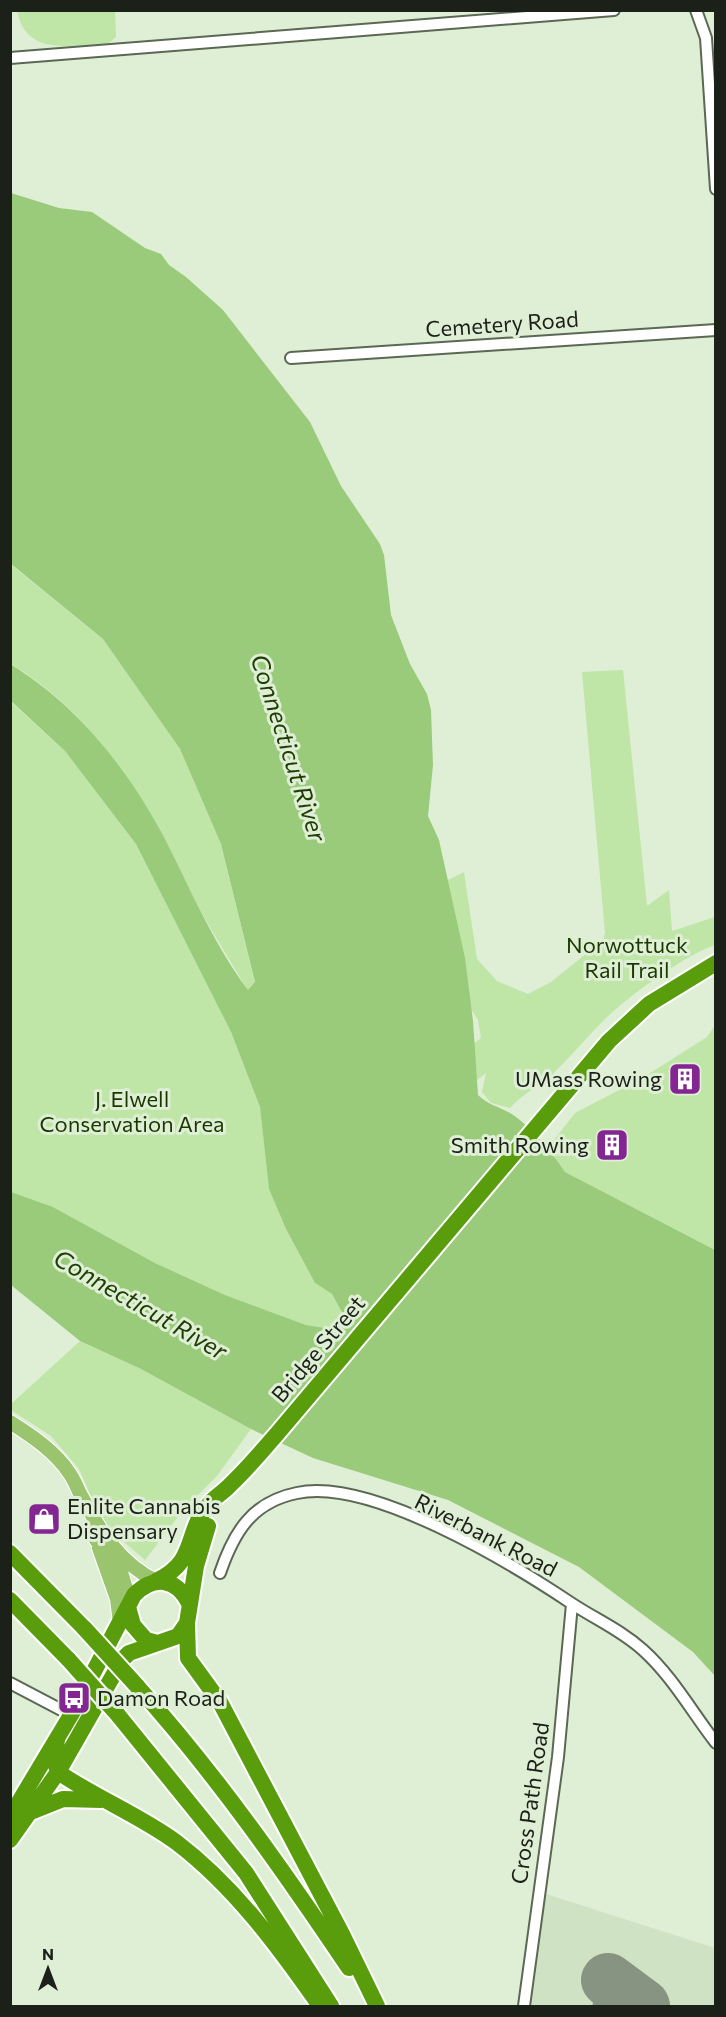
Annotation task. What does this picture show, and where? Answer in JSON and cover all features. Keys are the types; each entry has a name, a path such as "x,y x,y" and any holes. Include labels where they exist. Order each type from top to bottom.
{"highway":[{"name":"Bridge Street","path":"156,1581 173,1573 182,1564 203,1512 230,1486 283,1426 609,1041 639,1013 676,985 716,963"},
{"name":"Bridge Street","path":"189,1603 202,1544 230,1486"},
{"path":"10,1554 85,1629 213,1776 288,1876 376,2007"},
{"path":"10,1817 57,1740 129,1604 145,1585 156,1581 166,1582 177,1589 189,1603 188,1658 225,1711 342,1934 376,2007"},
{"path":"10,1600 69,1659 118,1715 246,1873 331,2007"},
{"path":"129,1604 136,1631 146,1640 158,1643"},
{"path":"10,1840 21,1802 58,1772 122,1660 129,1653 178,1636 187,1623"},
{"path":"57,1740 54,1759 58,1772 177,1843 219,1880 274,1941 320,2007"},
{"path":"21,1802 71,1797 111,1802"}],"main road":[{"path":"10,1422 46,1448 59,1462 70,1474 95,1523 123,1558 141,1574 156,1581"},
{"path":"82,1498 117,1599 120,1623"},
{"path":"96,1540 121,1572 129,1604"}],"street":[{"path":"10,58 614,10"},
{"path":"696,10 706,38 716,189"},
{"name":"Cemetery Road","path":"291,358 716,330"},
{"name":"Riverbank Road","path":"220,1573 230,1543 239,1530 266,1505 298,1492 335,1492 384,1505 454,1536 529,1575 572,1604 619,1631 648,1654 716,1743"},
{"name":"Cross Path Road","path":"524,2007 558,1757 572,1604"},
{"path":"10,1683 70,1715"}],"shaded area":[{"path":"543,1893 715,1948 715,2006 527,2006"}],"green space":[{"path":"17,11 115,11 116,37 109,43 100,45 49,44 29,35"},
{"path":"10,564 103,639 180,749 221,844 255,983 248,991 204,918 156,827 117,765 70,709 42,685 11,664"},
{"name":"Norwottuck Rail Trail","path":"623,670 647,906 669,890 672,931 715,917 715,945 673,967 627,1000 604,1020 553,1074 510,1108 491,1103 482,1092 486,1073 384,1152 370,1126 481,1038 478,1020 466,1001 446,881 464,872 477,959 497,981 528,994 551,982 603,940 605,933 582,672"},
{"name":"J. Elwell Conservation Area","path":"10,701 65,751 136,844 231,1032 260,1107 269,1189 286,1229 315,1283 332,1294 344,1316 342,1324 325,1328 306,1325 225,1295 155,1263 53,1207 11,1192"},
{"path":"715,1025 715,1250 565,1172 547,1149 575,1113 644,1077 707,1037"},
{"path":"80,1341 141,1369 251,1429 217,1476 184,1509 145,1560 103,1524 79,1469 51,1436 11,1410 11,1404"}],"water":[{"name":"Connecticut River","path":"11,193 59,208 92,212 145,248 161,254 169,265 223,310 310,422 341,486 380,544 384,555 391,615 410,664 427,694 431,710 433,765 428,816 439,840 465,958 473,1021 478,1095 525,1124 565,1172 715,1250 715,1676 693,1652 579,1567 448,1500 313,1458 251,1429 141,1369 80,1341 11,1285 11,1192 53,1207 155,1263 225,1295 306,1325 325,1328 342,1324 344,1316 332,1294 315,1283 286,1229 269,1189 260,1107 231,1032 136,844 65,751 11,701 10,664 58,699 80,720 119,766 153,817 214,937 248,990 255,982 221,844 180,749 103,639 11,564"}],"taxiway":[{"path":"603,2006 605,1993 612,1983"}],"runway":[{"path":"608,1980 643,2006"}],"place":[{"name":"UMass Rowing","path":"685,1079"},
{"name":"Smith Rowing","path":"612,1145"},
{"name":"Enlite Cannabis Dispensary","path":"44,1519"},
{"name":"Damon Road","path":"74,1698"}]}
